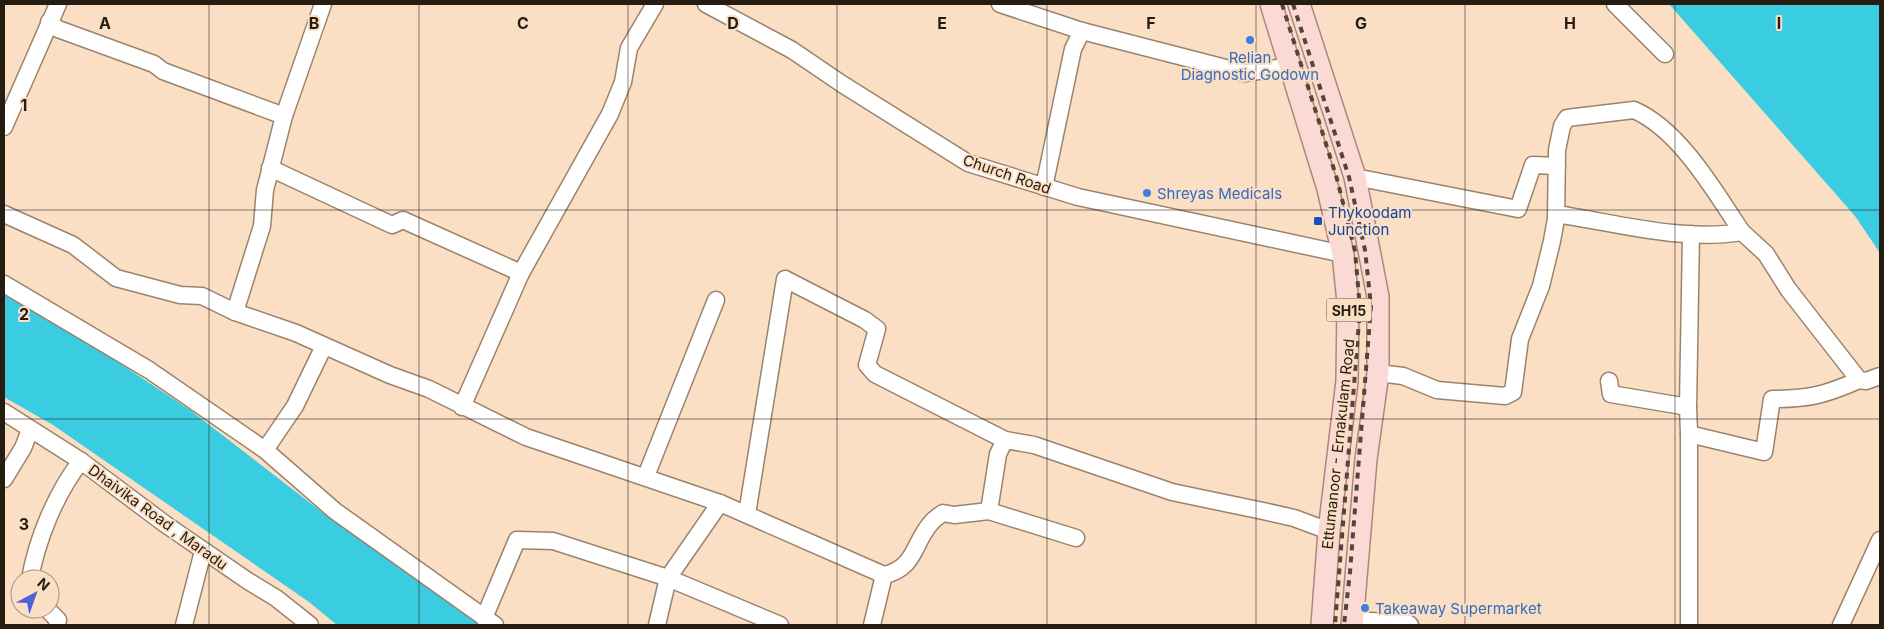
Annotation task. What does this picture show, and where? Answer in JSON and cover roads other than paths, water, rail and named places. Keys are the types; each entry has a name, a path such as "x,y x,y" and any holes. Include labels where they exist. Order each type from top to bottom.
{"main road":[{"name":"Ettumanoor - Ernakulam Road","path":"1271,4 1328,189 1343,254 1350,336 1336,481 1328,531 1322,625"},
{"path":"1299,4 1355,177 1378,296 1378,373 1364,484 1353,623"},
{"path":"1336,481 1364,484"}],"street":[{"path":"4,127 58,4"},
{"path":"235,312 262,226 270,168 284,116 323,4"},
{"path":"462,407 521,273 610,114 623,82 630,48 655,4"},
{"name":"Church Road","path":"706,4 725,8 968,163 1106,204 1343,254"},
{"path":"1000,4 1082,31 1245,73 1291,66"},
{"path":"1615,4 1665,54"},
{"path":"49,22 58,29 284,116"},
{"path":"1044,187 1073,50 1082,31"},
{"path":"1378,373 1403,376 1437,390 1476,394 1510,394 1515,385 1520,339 1547,268 1556,214 1557,166 1562,126 1567,118 1634,110 1644,114 1662,129 1692,159 1742,232 1766,254 1793,296 1859,380"},
{"path":"1355,177 1518,208 1521,205 1533,165 1557,166"},
{"path":"270,168 392,225 403,220 521,273"},
{"path":"4,214 73,245 116,278 180,294 202,296 235,312 296,333 428,389 526,437 646,476 720,503 884,575 897,572 917,549 930,524 943,513 954,515 989,511 1076,538"},
{"path":"1556,214 1659,231 1714,235 1742,232"},
{"path":"1689,625 1690,434 1688,407 1691,234"},
{"path":"747,514 785,279 865,320 877,329 867,365 874,374 1004,440 1034,445 1172,492 1278,514 1328,531"},
{"path":"4,284 149,370 265,450 335,511 489,621 518,540 553,541 668,578 780,625"},
{"path":"646,476 716,300"},
{"path":"265,450 295,406 324,346"},
{"path":"1690,434 1764,452 1772,399 1806,398 1828,394 1859,380 1866,381 1880,376"},
{"path":"1609,381 1611,394 1688,407"},
{"name":"Dhaivika Road , Maradu","path":"4,412 81,461 203,551 276,598 310,625"},
{"path":"4,479 23,448 30,430"},
{"path":"989,511 998,454 1004,440"},
{"path":"33,569 45,530 68,477 81,461"},
{"path":"657,625 668,578 720,503"},
{"path":"1841,625 1880,540"},
{"path":"184,625 203,551"},
{"path":"872,625 884,575"},
{"path":"1353,623 1407,623 1410,625"}],"water":[{"path":"1669,4 1880,4 1880,253 1855,216"},
{"path":"4,295 71,331 190,410 327,516 482,625 337,625 309,602 53,425 4,397"}],"railway":[{"path":"1282,4 1337,179 1355,251 1360,309 1335,625"},
{"path":"1293,4 1349,177 1365,250 1371,306 1350,572 1344,625"}],"place":[{"name":"Relian Diagnostic Godown","path":"1250,40"},
{"name":"Shreyas Medicals","path":"1147,193"},
{"name":"Thykoodam Junction","path":"1318,221"},
{"name":"Takeaway Supermarket","path":"1365,608"}]}
